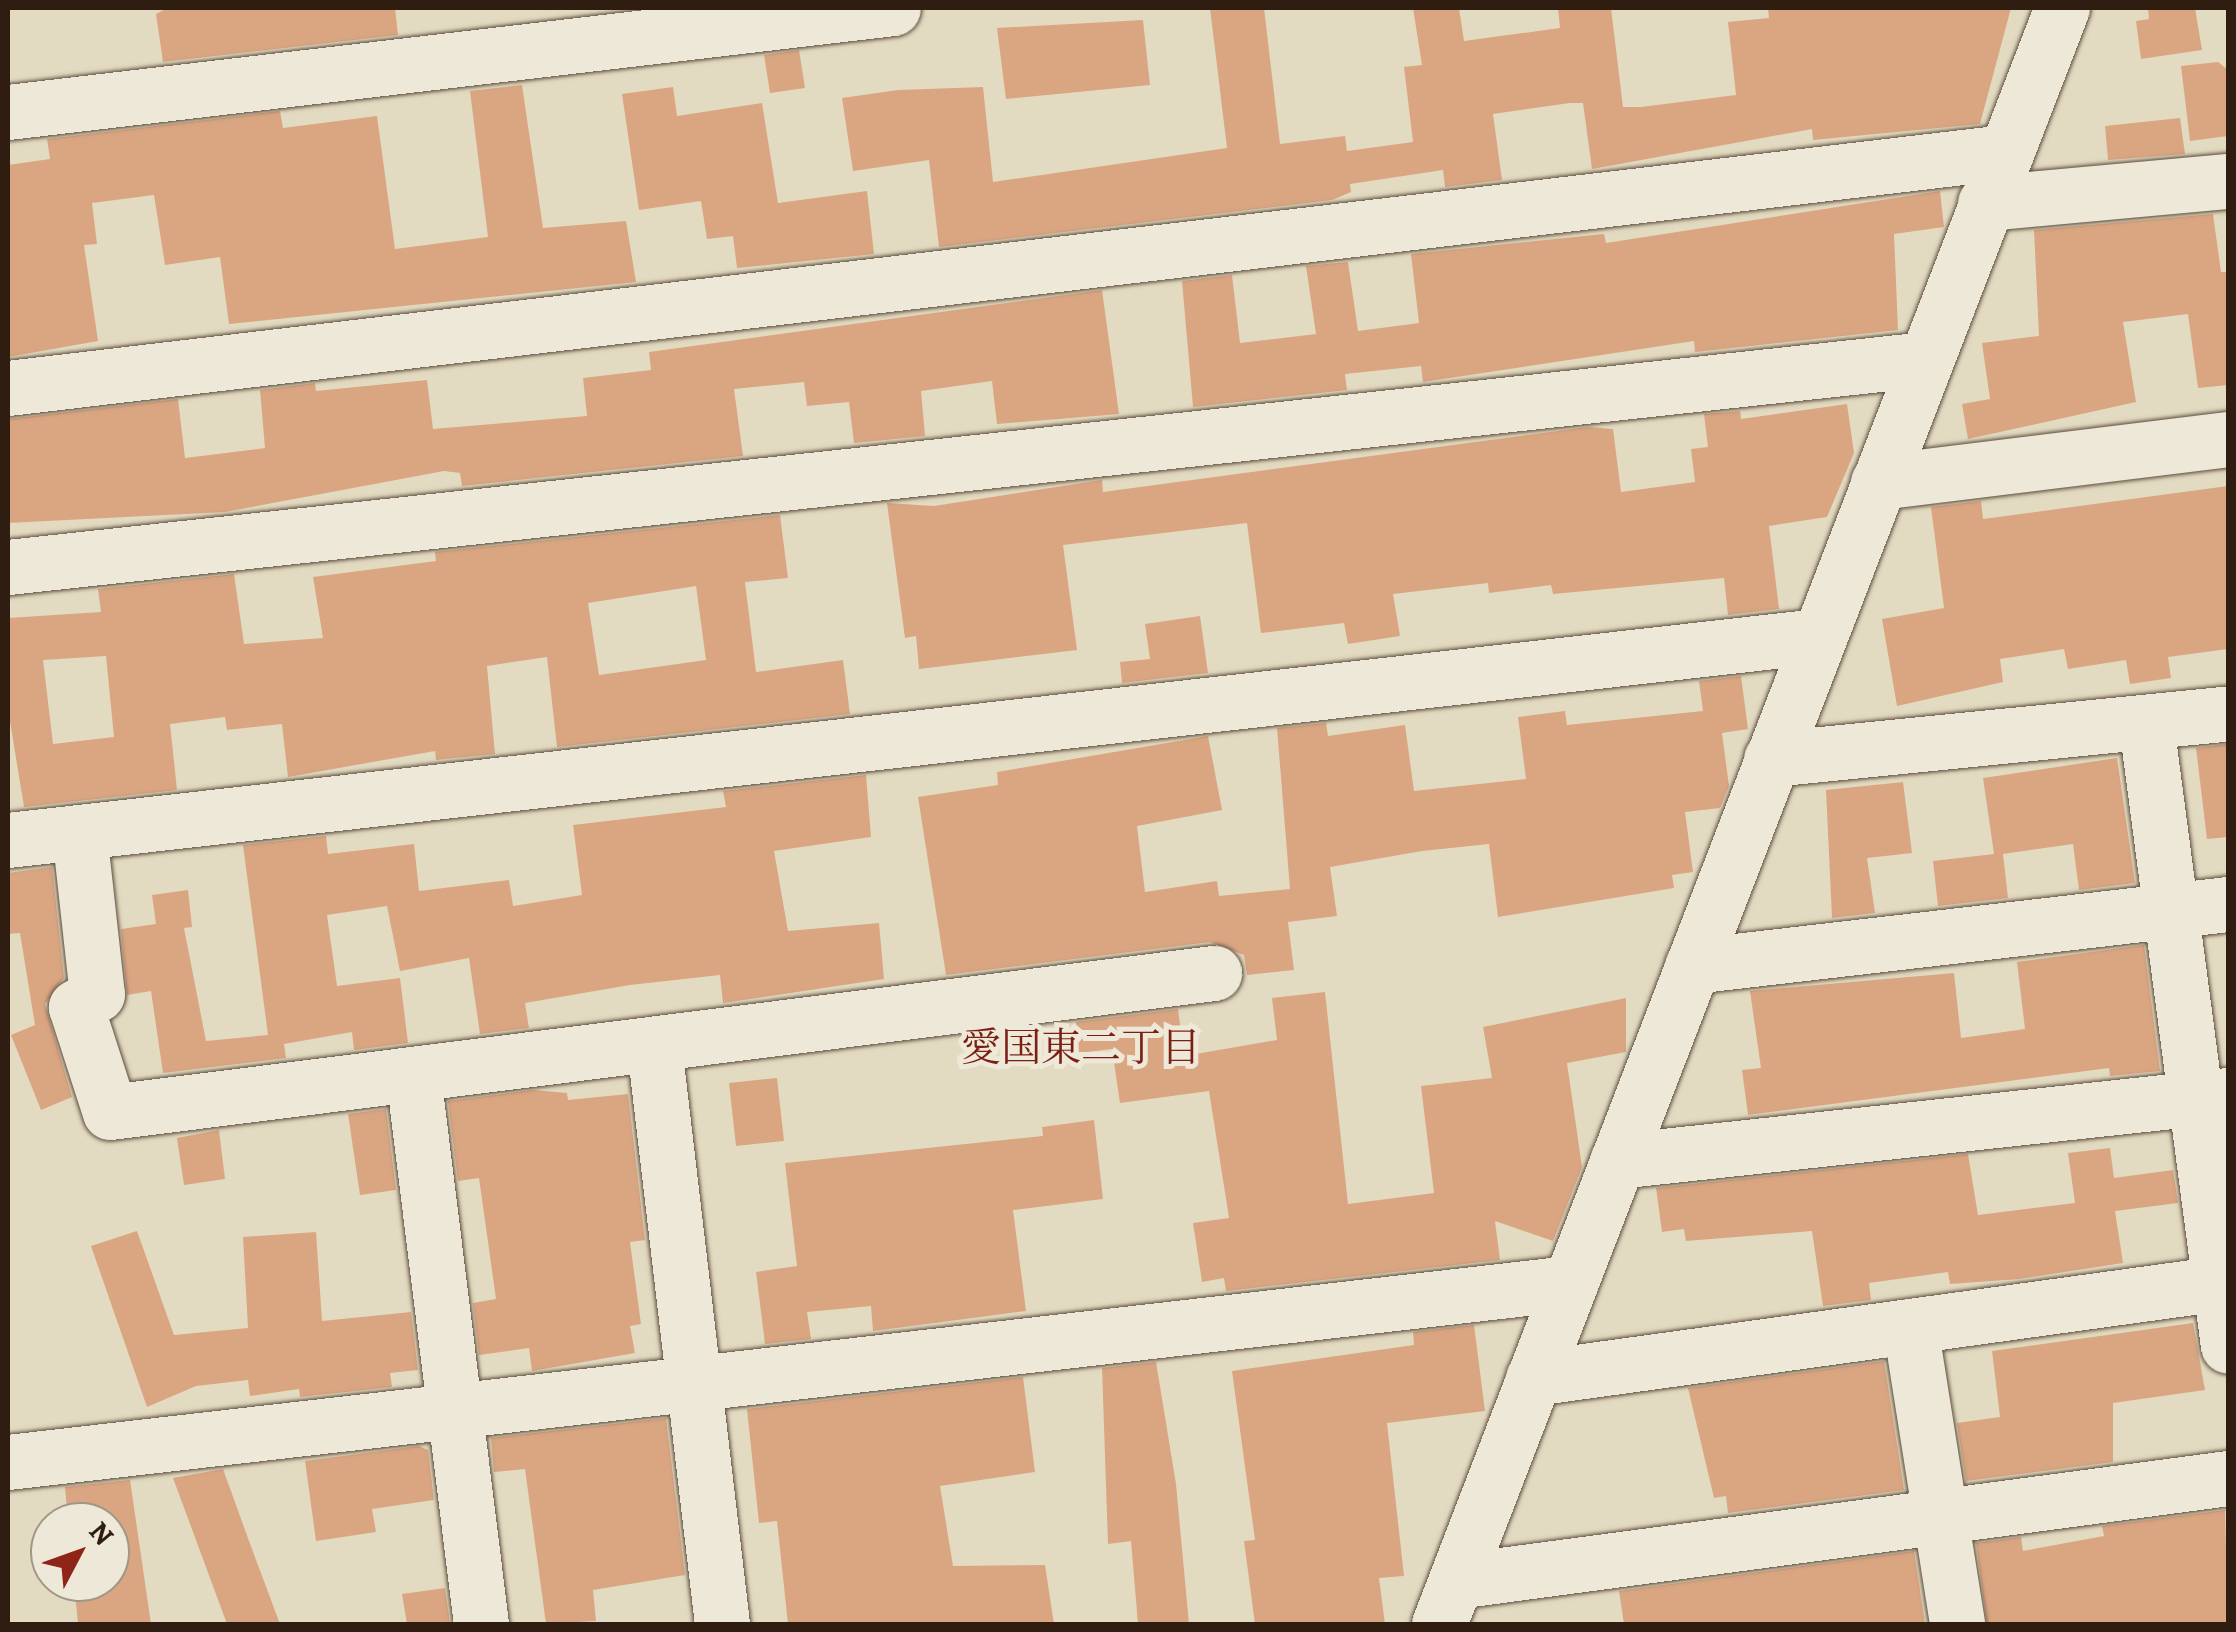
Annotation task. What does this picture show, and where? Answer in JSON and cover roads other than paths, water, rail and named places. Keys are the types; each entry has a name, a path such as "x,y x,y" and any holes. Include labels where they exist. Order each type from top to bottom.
{"street":[{"path":"8,112 894,8"},
{"path":"1447,1603 2062,8"},
{"path":"8,388 2005,152"},
{"path":"1986,203 2228,181"},
{"path":"8,567 1925,358"},
{"path":"1878,482 2228,438"},
{"path":"8,840 1818,636"},
{"path":"1770,758 2228,714"},
{"path":"2146,724 2170,910 2212,1097 2228,1346"},
{"path":"79,832 97,994 76,1007 110,1112 1214,973"},
{"path":"1692,966 2228,904"},
{"path":"654,1046 722,1624"},
{"path":"413,1075 481,1624"},
{"path":"1617,1161 2212,1097"},
{"path":"8,1462 693,1377 1570,1282"},
{"path":"1534,1378 2224,1282"},
{"path":"1910,1326 1944,1518 1957,1624"},
{"path":"1447,1603 1944,1518 2228,1478"}],"district":[{"name":"愛国東二丁目","path":"1081,1048"}]}
